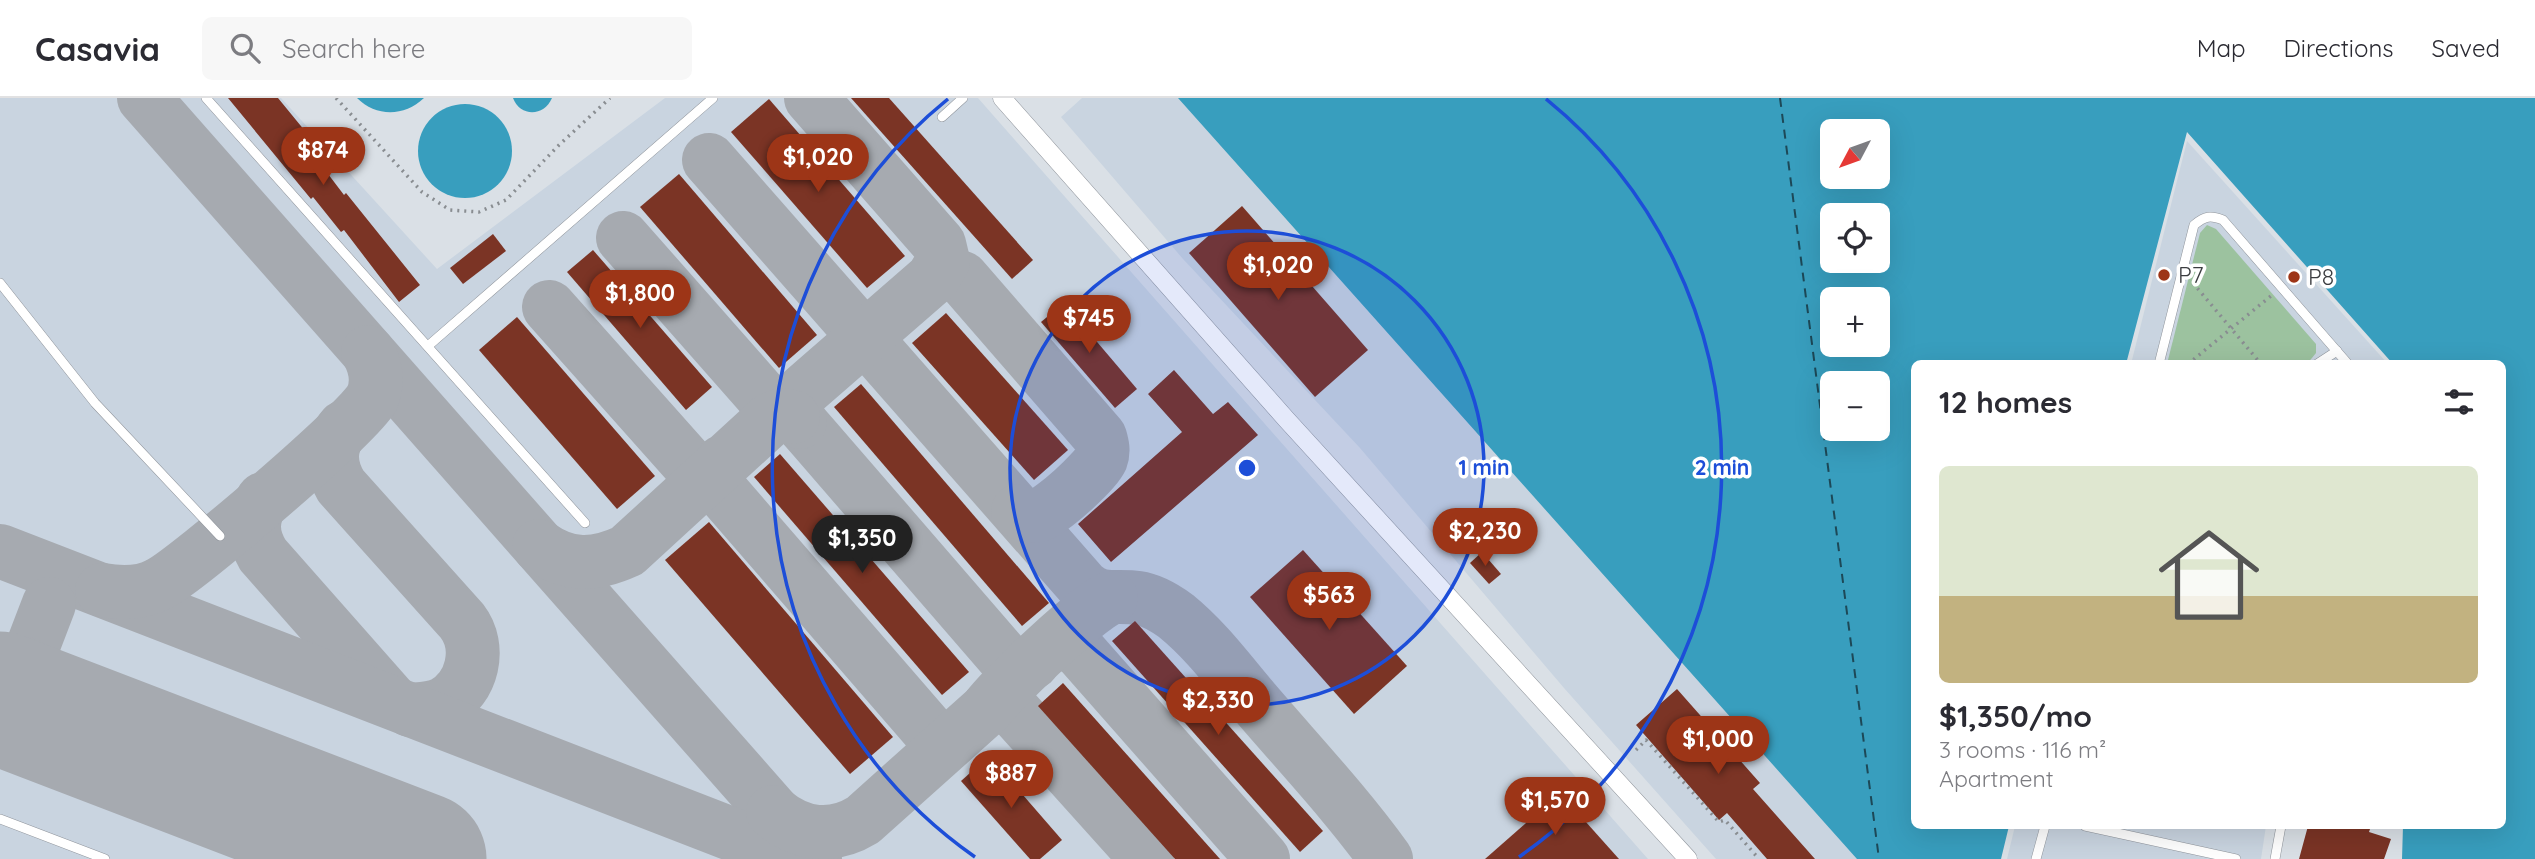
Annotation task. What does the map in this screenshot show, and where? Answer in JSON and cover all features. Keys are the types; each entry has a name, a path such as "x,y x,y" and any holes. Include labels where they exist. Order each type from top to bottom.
{"street":[{"path":"1002,98 1286,419 1688,859"}],"lane":[{"path":"206,98 585,523"},
{"path":"428,346 713,98"},
{"path":"942,117 964,98"},
{"path":"2160,360 2194,225 2204,217 2223,220 2345,360"},
{"path":"0,283 95,403 220,536"},
{"path":"2323,360 2337,351"},
{"path":"0,819 105,859"},
{"path":"2036,859 2044,829"},
{"path":"2099,829 2236,859"},
{"path":"2275,859 2280,829"}],"path":[{"path":"336,98 422,192 450,210 479,212 506,200 559,145 610,98"},
{"path":"2182,271 2258,360"},
{"path":"2193,360 2281,287"},
{"path":"1636,750 1646,740 1719,822 1725,820 1759,859"}],"shaded area":[{"path":"0,98 281,98 437,269 665,98 978,98 1648,859 0,859"},
{"path":"1082,98 1203,98 1874,859 1716,859 1564,688 1360,448 1183,259 1061,117"},
{"path":"2187,141 2384,360 2132,360"},
{"path":"2014,829 2266,829 2261,859 2007,859"}],"green space":[{"path":"2207,225 2216,229 2316,344 2316,353 2310,360 2168,360 2200,233"}],"water":[{"path":"357,98 424,98 408,109 390,112 373,109"},
{"path":"513,98 552,98 544,109 532,112 521,109"},
{"path":"1178,98 2535,98 2535,859 2402,859 2403,829 2506,829 2506,360 2389,360 2187,132 2127,360 1911,360 1911,829 2008,829 2001,859 1857,859"},
{"path":"465,104 483,107 498,118 509,133 512,151 509,169 498,184 483,195 465,198 447,195 432,184 421,169 418,151 421,133 432,118 447,107"}],"building":[{"path":"228,98 278,98 332,164 325,170 420,285 399,302 344,230 341,232 313,197 311,199"},
{"path":"851,98 889,98 1033,260 1012,279"},
{"path":"769,99 905,256 867,288 731,132"},
{"path":"679,174 817,335 779,368 640,207"},
{"path":"1242,206 1368,350 1315,397 1189,253"},
{"path":"493,234 506,251 463,284 450,268"},
{"path":"593,250 712,387 686,410 567,272"},
{"path":"1064,303 1137,389 1115,408 1041,322"},
{"path":"946,313 1068,450 1034,480 912,343"},
{"path":"517,317 655,476 617,509 479,350"},
{"path":"1174,370 1213,414 1228,402 1258,435 1111,562 1078,524 1182,432 1148,394"},
{"path":"861,384 1049,603 1022,626 834,407"},
{"path":"780,454 969,672 942,695 754,477"},
{"path":"709,522 893,737 850,774 665,560"},
{"path":"1303,550 1407,666 1354,714 1250,597"},
{"path":"1482,552 1501,574 1489,584 1470,563"},
{"path":"1135,621 1323,831 1300,852 1112,641"},
{"path":"1063,683 1220,859 1175,859 1038,706"},
{"path":"1677,689 1760,783 1753,789 1815,859 1767,859 1727,813 1719,820 1636,725"},
{"path":"989,756 1062,840 1040,859 1030,859 961,781"},
{"path":"1560,793 1619,859 1485,859"},
{"path":"2307,829 2370,829 2369,832 2391,839 2384,859 2299,859"}],"ferry route":[{"path":"1780,98 1879,859"}],"taxiway":[{"path":"144,98 815,859"},
{"path":"800,422 795,405 802,392 933,278 943,261 939,244 811,98"},
{"path":"709,160 1083,586 1102,596 1148,601 1167,610 1188,626 1324,782 1386,859"},
{"path":"623,238 763,397 800,422 1007,661 1021,666 1033,662"},
{"path":"933,278 945,272 962,278 1100,437 1103,450 1101,459 1073,490 1039,515 1033,516 1018,511"},
{"path":"549,307 687,462 723,493"},
{"path":"102,590 131,592 159,584 202,553 307,463 338,435 372,398 376,375 368,352"},
{"path":"539,546 561,558 582,562 604,560 627,551 771,419 782,415 793,417"},
{"path":"344,427 335,441 332,456 334,471 341,486 462,621 472,643 473,654 467,678 453,697 435,707 410,710"},
{"path":"722,462 717,480 723,493 930,732 935,747 929,760"},
{"path":"263,499 256,513 254,527 263,555 391,700"},
{"path":"0,551 796,859"},
{"path":"773,812 795,826 817,832 840,830 863,820 987,709 1066,631 1111,598"},
{"path":"26,664 49,604"},
{"path":"1051,646 1068,643 1077,648 1263,859"},
{"path":"0,685 11,681 26,664 24,681 28,693 47,716"},
{"path":"987,709 1002,706 1014,711 1147,859"},
{"path":"0,739 18,719 47,716"}],"runway":[{"path":"0,698 420,859"}],"place":[{"name":"P7","path":"2164,275"},
{"name":"P8","path":"2294,277"}]}
